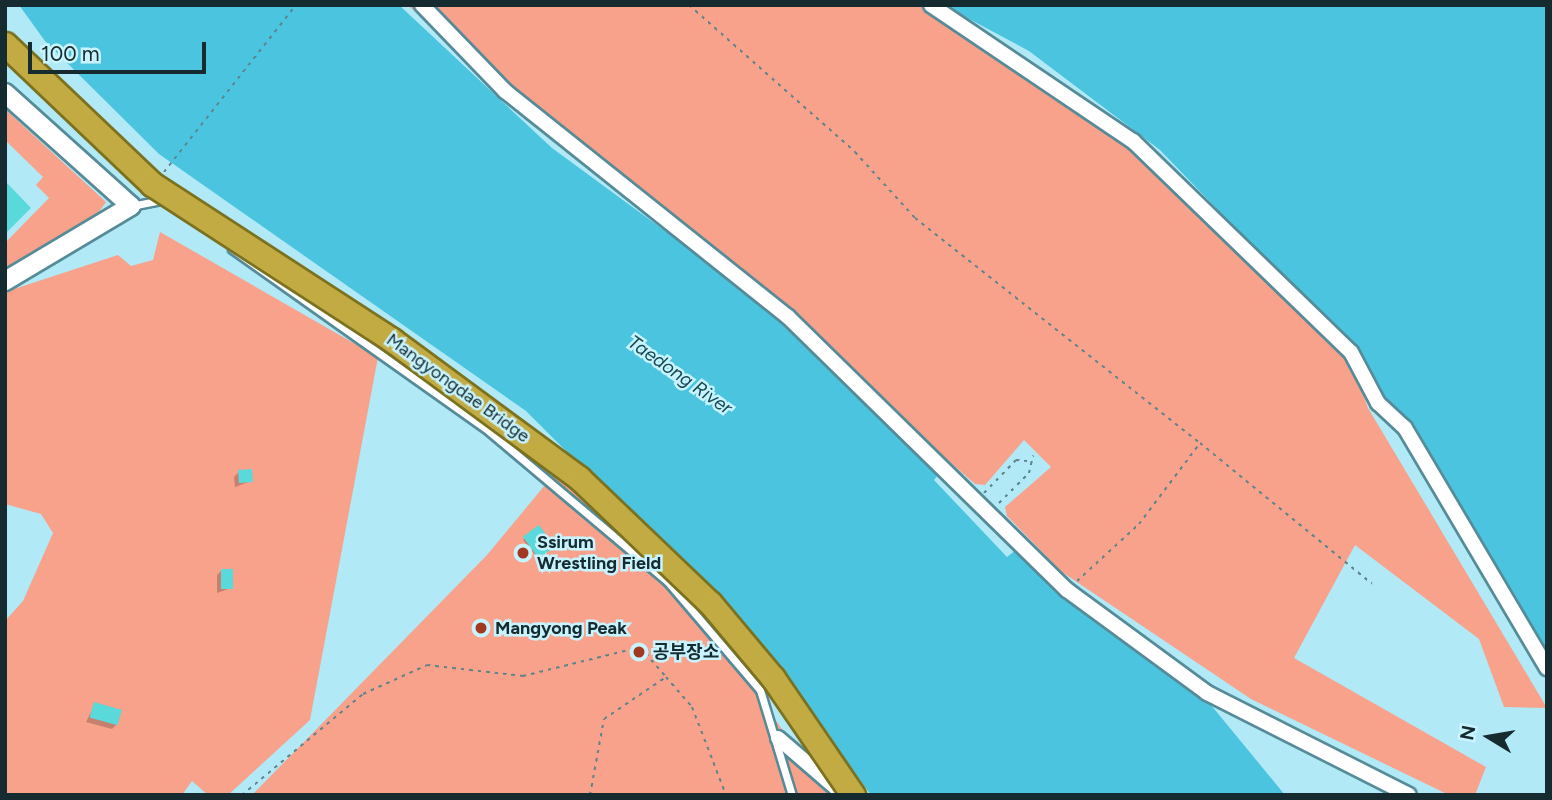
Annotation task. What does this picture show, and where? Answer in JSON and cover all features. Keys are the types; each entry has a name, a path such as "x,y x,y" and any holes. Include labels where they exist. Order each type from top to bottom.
{"highway":[{"name":"Mangyongdae Bridge","path":"5,44 152,184 393,340 579,478 710,603 773,678 853,795"}],"street":[{"path":"422,5 505,91 788,317 1067,590 1207,693 1409,795"},
{"path":"931,5 1133,141 1351,352 1378,403 1405,428 1547,668"},
{"path":"5,93 131,206 5,281"},
{"path":"778,738 845,795"}],"lane":[{"path":"131,206 149,199 176,207 555,484 703,618 760,690 778,738 792,795"}],"path":[{"path":"166,170 296,5"},
{"path":"689,5 855,152 915,218 1200,443 1372,584"},
{"path":"1067,590 1139,524 1200,443"},
{"path":"1027,461 1033,455"},
{"path":"988,488 1016,460 1027,461"},
{"path":"1001,501 1029,473 1027,461"},
{"path":"242,795 363,694 427,665 523,676 640,647 692,707 726,795"},
{"path":"590,795 604,719 666,677"}],"shaded area":[{"path":"407,5 925,5 1125,146 1351,361 1368,408 1547,708 1504,707 1479,639 1355,545 1294,658 1486,767 1475,795 1449,795 1251,699 1062,572 1007,516 1005,507 1051,467 1024,440 985,485 975,484 617,170"},
{"path":"5,109 106,202 91,223 5,276 5,243 49,198 36,185 43,177 5,140"},
{"path":"160,232 378,357 310,720 228,795 208,795 192,781 182,795 5,795 5,621 23,601 53,533 41,514 5,504 5,292 118,255 131,266 153,260"},
{"path":"555,473 691,599 828,795 252,795 487,555"}],"water":[{"name":"Taedong River","path":"19,5 399,5 552,148 736,283 810,349 941,471 934,480 1007,557 1016,550 1045,580 1206,699 1285,795 871,795 767,652 526,411 159,154 45,41"},
{"path":"943,5 1547,5 1547,662 1358,355 1160,150 1029,51"}],"building":[{"path":"5,181 31,208 5,234"},
{"path":"252,469 253,482 239,483 238,470"},
{"path":"539,525 555,547 539,559 523,537"},
{"path":"221,569 233,569 233,589 221,589"},
{"path":"94,702 122,710 117,725 90,717"}],"place":[{"name":"Ssirum Wrestling Field","path":"523,553"},
{"name":"Mangyong Peak","path":"481,628"},
{"name":"공부장소","path":"639,652"}]}
